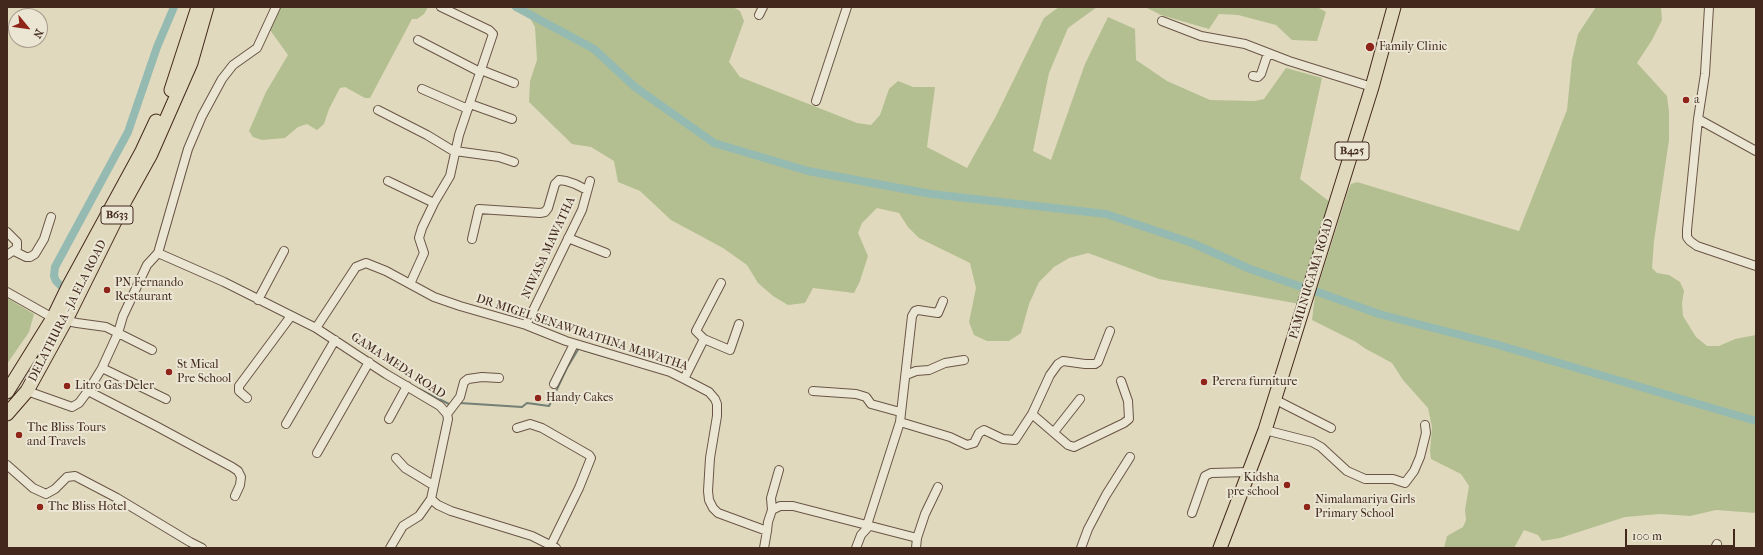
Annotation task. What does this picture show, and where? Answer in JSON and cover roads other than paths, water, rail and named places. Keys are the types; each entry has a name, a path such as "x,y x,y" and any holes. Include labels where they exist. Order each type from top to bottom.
{"main road":[{"name":"DELATHURA - JA ELA ROAD","path":"7,392 53,318 68,287 142,151 172,87 198,7"},
{"name":"DELATHURA - JA ELA ROAD","path":"7,414 26,392 66,320 122,206 151,154 191,63 207,7"},
{"name":"PAMUNUGAMA ROAD","path":"1220,548 1265,430 1372,87 1394,7"}],"street":[{"path":"26,392 72,407 79,403 88,391 102,368 118,333 123,316 147,265 157,254 182,168 202,116 222,79 233,65 257,48 276,7"},
{"path":"410,284 424,253 419,238 422,228 434,203 450,176 455,151 492,32 442,7"},
{"path":"759,16 764,7"},
{"path":"816,101 847,7"},
{"path":"1709,7 1705,74 1698,119 1687,230 1688,237 1690,241 1698,246 1756,266"},
{"path":"1162,21 1201,36 1244,44 1372,87"},
{"path":"418,40 481,71 514,83"},
{"path":"1253,76 1258,77 1261,74 1268,53"},
{"path":"422,89 469,107 512,119"},
{"path":"378,110 455,151 499,157 514,162"},
{"path":"1698,119 1756,151"},
{"path":"472,239 479,208 540,213 545,212 548,208 555,184 559,180 570,182 587,190"},
{"path":"388,181 434,203"},
{"name":"NIWASA MAWATHA","path":"526,325 582,210 590,181"},
{"path":"11,253 26,257 30,257 35,254 44,239 51,217"},
{"path":"7,232 17,242 17,248 11,253"},
{"path":"568,238 606,253"},
{"path":"258,300 284,251"},
{"name":"GAMA MEDA ROAD","path":"157,254 195,268 316,328 440,406 447,414 448,419 431,499"},
{"name":"DR MIGEL SENAWIRATHNA MAWATHA","path":"316,328 356,267 366,263 434,296 460,306 526,325 574,344 670,372 684,378 709,392 717,404 717,416 710,458 708,491 713,508 725,517 767,531"},
{"path":"720,283 696,330 704,339 730,350 740,324"},
{"path":"7,292 53,318 106,327 152,350"},
{"path":"856,548 861,535 868,526 900,422 912,316 915,311 918,310 938,313 943,301"},
{"path":"247,398 238,390 239,386 291,316"},
{"path":"900,422 950,437 967,445 974,443 979,432 984,430 1003,439 1015,440 1032,414 1050,375 1058,364 1062,361 1095,364 1098,362 1110,331"},
{"path":"684,378 704,339"},
{"path":"286,424 335,340"},
{"path":"554,384 574,344"},
{"path":"906,375 916,371 929,370 946,363 964,360"},
{"path":"317,453 369,362"},
{"path":"102,368 166,399"},
{"path":"447,414 460,396 464,382 468,379 482,377 499,378"},
{"path":"1032,414 1068,445 1074,447 1127,421 1130,412 1121,381"},
{"path":"389,419 407,386"},
{"path":"88,391 238,471 241,477 236,496"},
{"path":"813,392 856,394 866,397 871,404 900,412"},
{"path":"1054,432 1080,399"},
{"path":"1274,399 1331,428"},
{"path":"390,548 403,526 419,516 431,499 438,505 451,511 532,536 554,547 591,458 589,455 542,428 530,424 517,428"},
{"path":"1265,430 1312,442 1321,447 1347,471 1359,476 1365,478 1393,479 1405,483 1412,476 1420,457 1426,433 1424,425"},
{"path":"1081,548 1088,529 1106,495 1130,457"},
{"path":"396,458 405,468 433,485"},
{"path":"7,465 33,488 46,494 55,489 67,478 75,476 117,498 202,548"},
{"path":"764,548 768,522 772,510 771,498 779,470"},
{"path":"1192,513 1205,476 1211,473 1249,472"},
{"path":"916,548 917,538 925,514 938,487"},
{"path":"772,510 780,506 793,506 917,538"}],"waterway":[{"path":"61,286 56,281 54,276 55,267 128,132 157,47 174,7"},
{"path":"516,7 594,49 635,87 714,143 808,171 931,194 1106,214 1192,243 1250,269 1302,287"},
{"path":"1315,291 1379,314 1495,344 1756,421"},
{"path":"460,403 522,407 527,403 549,406 567,368 579,348"},
{"path":"583,350 613,359"},
{"path":"419,389 451,405"}],"place":[{"name":"Family Clinic","path":"1370,47"},
{"name":"a","path":"1686,100"},
{"name":"PN Fernando Restaurant","path":"107,290"},
{"name":"St Mical Pre School","path":"169,372"},
{"name":"Perera furniture","path":"1204,382"},
{"name":"Litro Gas Deler","path":"67,386"},
{"name":"Handy Cakes","path":"538,398"},
{"name":"The Bliss Tours and Travels","path":"19,435"},
{"name":"Kidsha pre school","path":"1287,485"},
{"name":"The Bliss Hotel","path":"40,507"},
{"name":"Nimalamariya Girls Primary School","path":"1307,507"}]}
